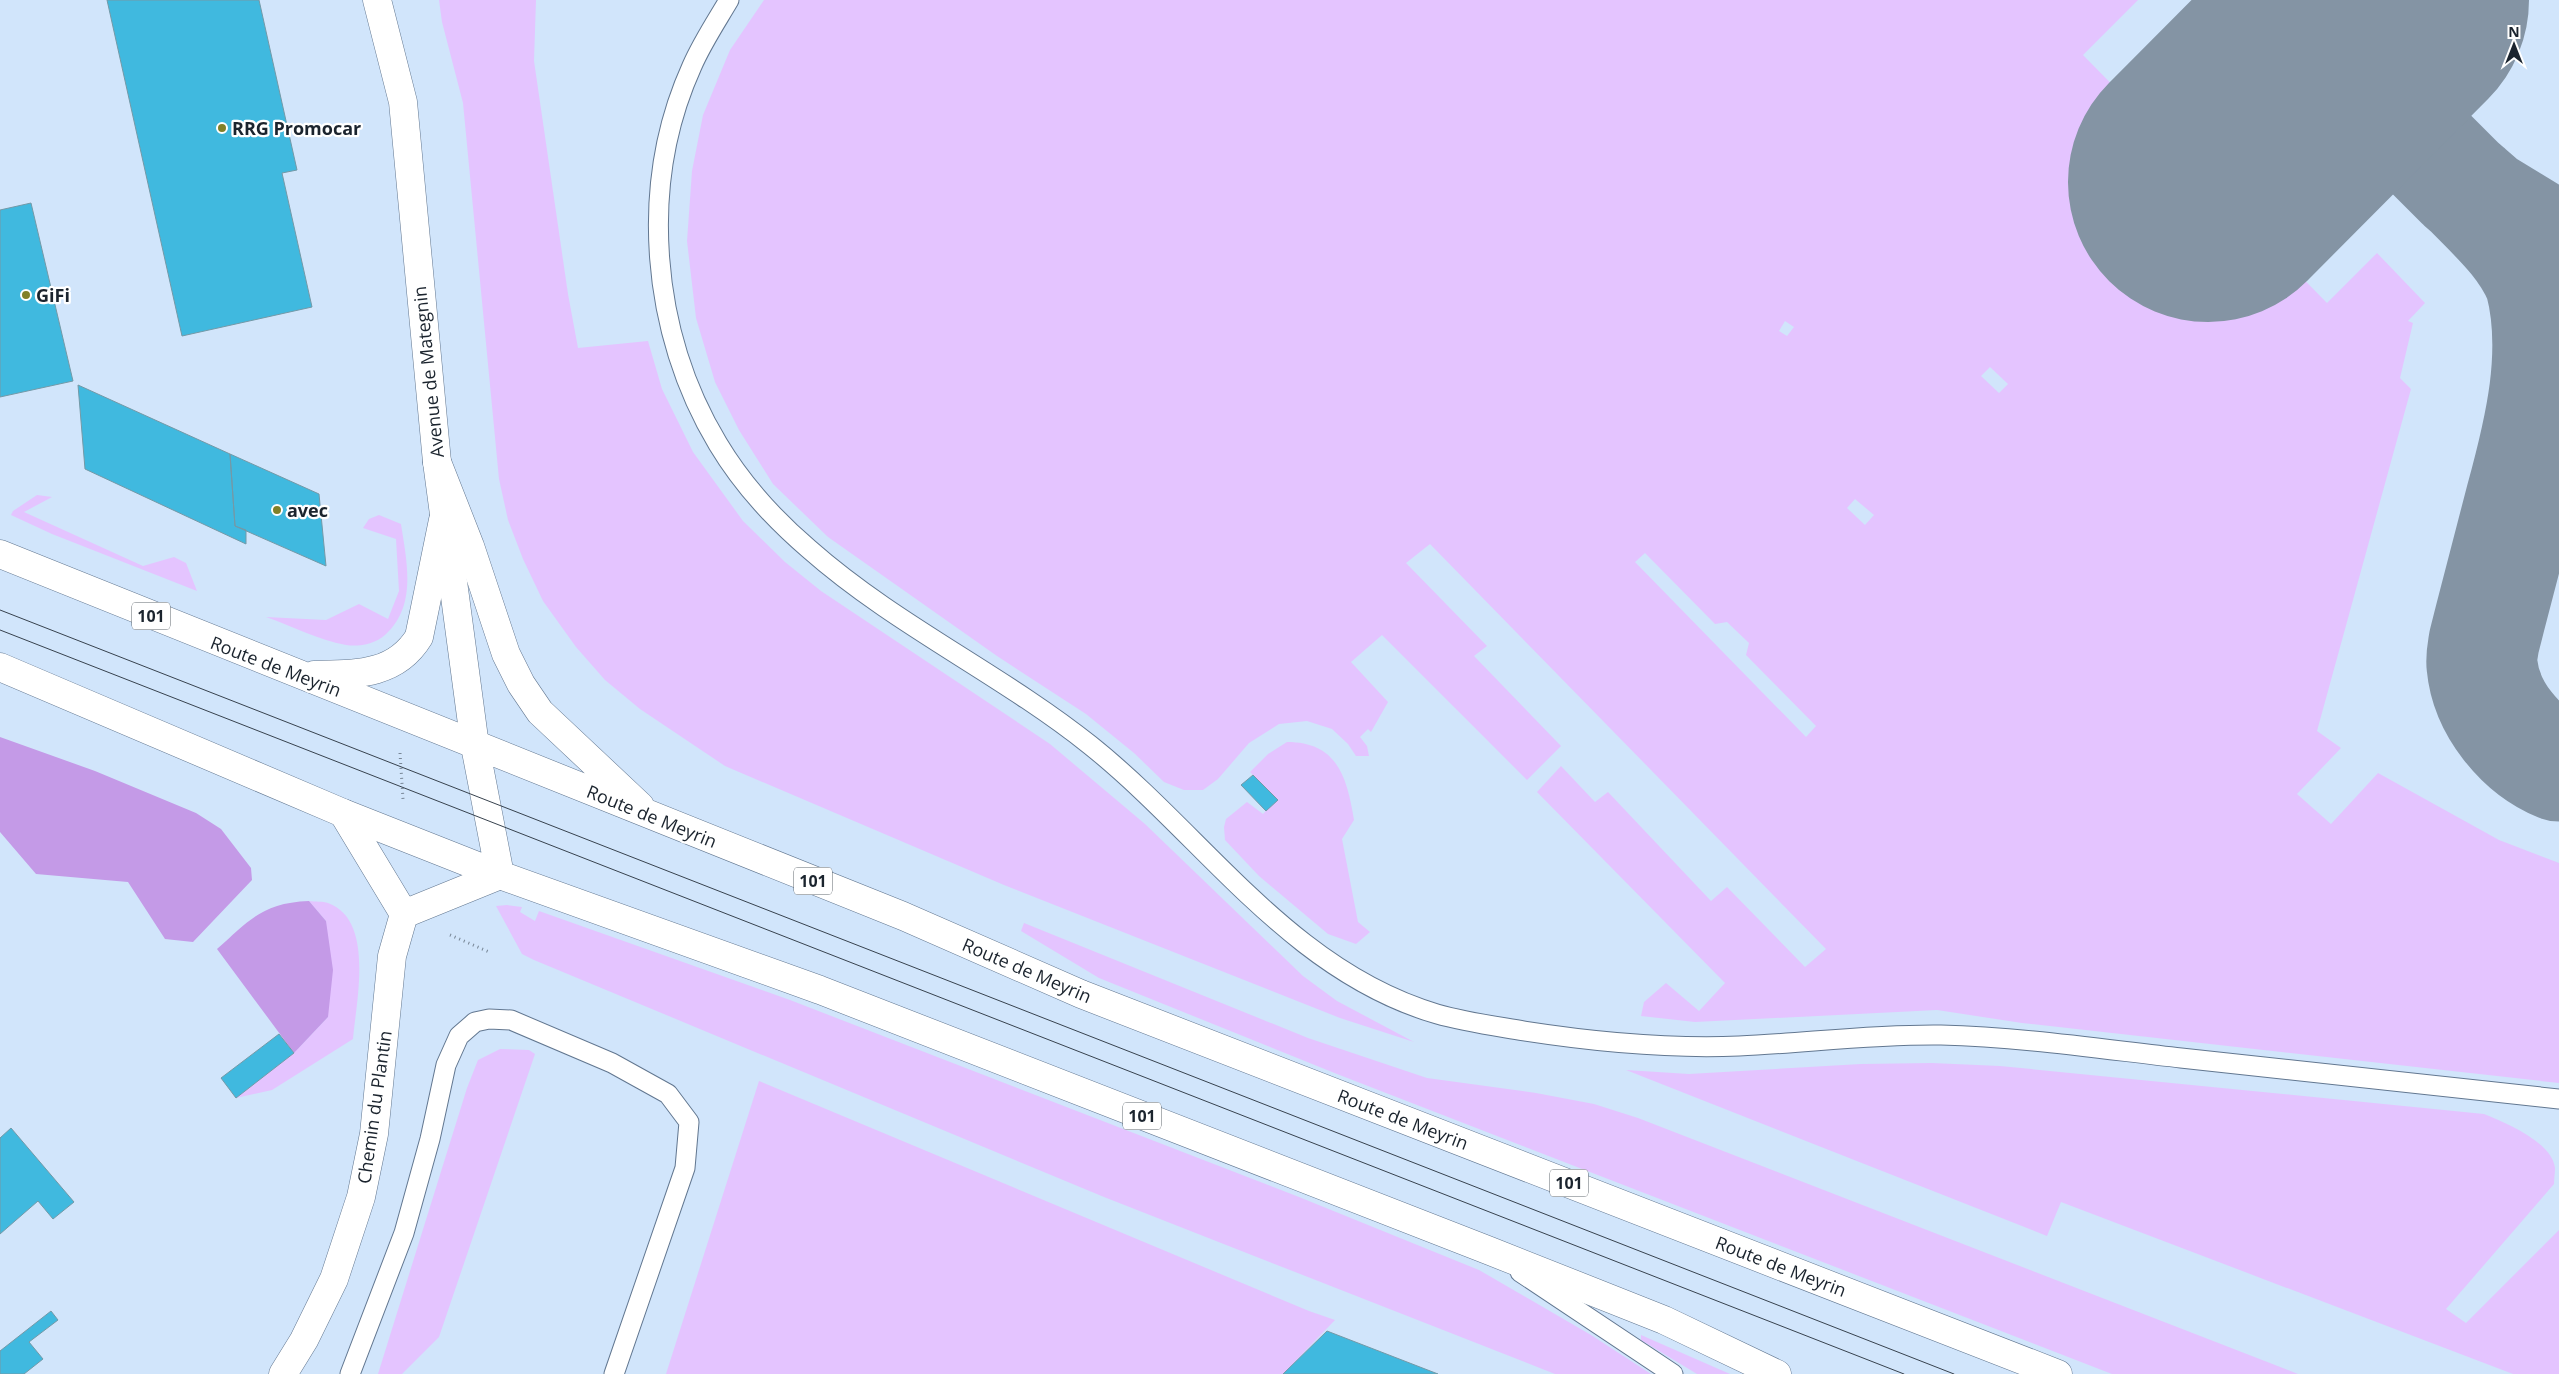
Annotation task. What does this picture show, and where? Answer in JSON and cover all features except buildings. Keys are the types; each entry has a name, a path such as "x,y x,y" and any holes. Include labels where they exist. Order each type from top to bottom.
{"main road":[{"name":"Avenue de Mategnin","path":"377,0 402,102 443,520 475,746 500,875"},
{"path":"437,462 470,546 506,654 521,684 540,712 650,816"},
{"path":"302,675 344,675 378,670 399,660 411,650 419,637 443,520"},
{"name":"Route de Meyrin","path":"0,554 903,916 1081,994 2058,1374"},
{"name":"101","path":"0,667 343,814 500,875 820,990 1490,1251 1664,1320 1777,1374"},
{"path":"343,814 404,914 500,875"},
{"name":"Chemin du Plantin","path":"283,1374 304,1340 334,1279 361,1197 374,1134 392,956 404,914"}],"lane":[{"path":"729,0 708,34 689,71 675,113 665,158 658,217 658,241 663,287 671,327 682,365 718,443 760,501 810,550 886,607 1088,743 1183,829 1263,909 1301,941 1371,987 1405,1003 1442,1016 1493,1026 1591,1040 1675,1047 1738,1046 1882,1035 1994,1037 2559,1099"},
{"path":"350,1374 404,1233 430,1139 446,1065 459,1036 475,1022 489,1019 511,1020 612,1063 668,1094 689,1122 685,1168 614,1374"},
{"path":"1490,1251 1673,1374"}],"path":[{"path":"405,717 399,738 403,805 408,839"}],"shaded area":[{"path":"439,0 536,0 534,61 568,294 578,348 648,341 662,389 693,452 743,521 785,562 821,591 1050,744 1145,824 1303,976 1337,1001 1414,1042 1340,1018 1004,885 725,766 640,709 605,680 576,647 543,601 523,559 508,520 499,479 463,103 442,22"},
{"path":"764,0 2138,0 2083,55 2327,303 2377,253 2425,303 2408,321 2413,323 2400,378 2411,389 2317,731 2341,748 2297,794 2331,824 2378,773 2499,840 2559,863 2559,1083 2022,1023 1937,1010 1695,1022 1641,1016 1644,1002 1666,983 1699,1011 1725,983 1537,792 1561,766 1595,802 1608,792 1711,901 1727,887 1805,967 1826,949 1430,544 1406,563 1487,646 1474,656 1561,746 1527,780 1382,635 1351,662 1388,702 1371,732 1368,729 1360,737 1367,746 1369,756 1356,756 1348,744 1332,729 1307,721 1279,724 1249,743 1218,779 1203,790 1184,790 1164,782 1134,753 1086,714 997,656 828,537 773,484 739,430 715,382 696,318 687,241 692,171 703,115 730,50","holes":["2130,227 2148,244 2140,253 2121,238","1785,321 1794,327 1787,336 1779,331","1990,367 2008,384 1999,393 1981,376","1855,499 1874,515 1865,525 1847,508","1645,553 1715,624 1727,622 1749,643 1746,655 1816,726 1806,737 1635,562"]},
{"path":"37,495 52,497 24,512 143,566 174,557 186,563 197,591 52,534 11,515 13,511"},
{"path":"379,515 401,524 407,569 406,597 402,611 395,624 385,635 377,641 367,644 346,645 315,636 266,617 326,620 359,604 388,619 399,591 396,539 363,528 369,519"},
{"path":"0,737 95,771 196,813 221,829 251,868 252,880 193,942 165,939 128,882 36,874 0,832"},
{"path":"1287,742 1318,748 1329,756 1337,765 1348,790 1354,820 1342,839 1358,922 1370,932 1356,944 1328,934 1259,876 1225,840 1224,827 1226,819 1247,802 1263,814 1277,799 1250,772 1268,754"},
{"path":"309,901 328,903 343,912 352,926 357,944 359,964 359,984 353,1039 272,1090 236,1098 294,1053 328,1017 326,921"},
{"path":"309,901 326,921 333,970 328,1017 294,1053 217,949 248,922 268,909 293,902"},
{"path":"496,906 522,907 520,912 535,921 539,911 790,1000 1299,1197 1479,1270 1591,1335 1651,1374 1555,1374 1104,1197 534,960 522,954"},
{"path":"1024,923 1308,1038 1427,1078 1536,1093 1594,1104 1638,1118 2298,1374 2112,1374 1337,1074 1099,978 1021,931"},
{"path":"500,1049 529,1050 535,1054 439,1337 402,1374 378,1374 467,1088 478,1060"},
{"path":"1932,1063 2000,1066 2484,1114 2515,1128 2546,1150 2555,1168 2554,1184 2446,1309 2466,1323 2559,1230 2559,1374 2513,1374 2061,1202 2047,1236 1626,1070 1689,1074 1861,1064"},
{"path":"759,1081 1309,1311 1335,1320 1283,1374 666,1374"},
{"path":"1641,1335 1730,1374 1697,1374 1641,1340"}],"taxiway":[{"path":"2333,56 2461,184 2484,204 2530,232"},
{"path":"2468,190 2518,243 2534,268 2540,281 2548,335 2545,391 2535,446 2484,642 2482,665 2490,697 2507,726 2531,750 2559,766"}],"runway":[{"path":"2208,182 2389,0"}],"tram line":[{"path":"0,610 1954,1374"},
{"path":"0,630 1904,1374"}],"place":[{"name":"RRG Promocar","path":"222,128"},
{"name":"GiFi","path":"26,295"},
{"name":"avec","path":"277,510"}]}
